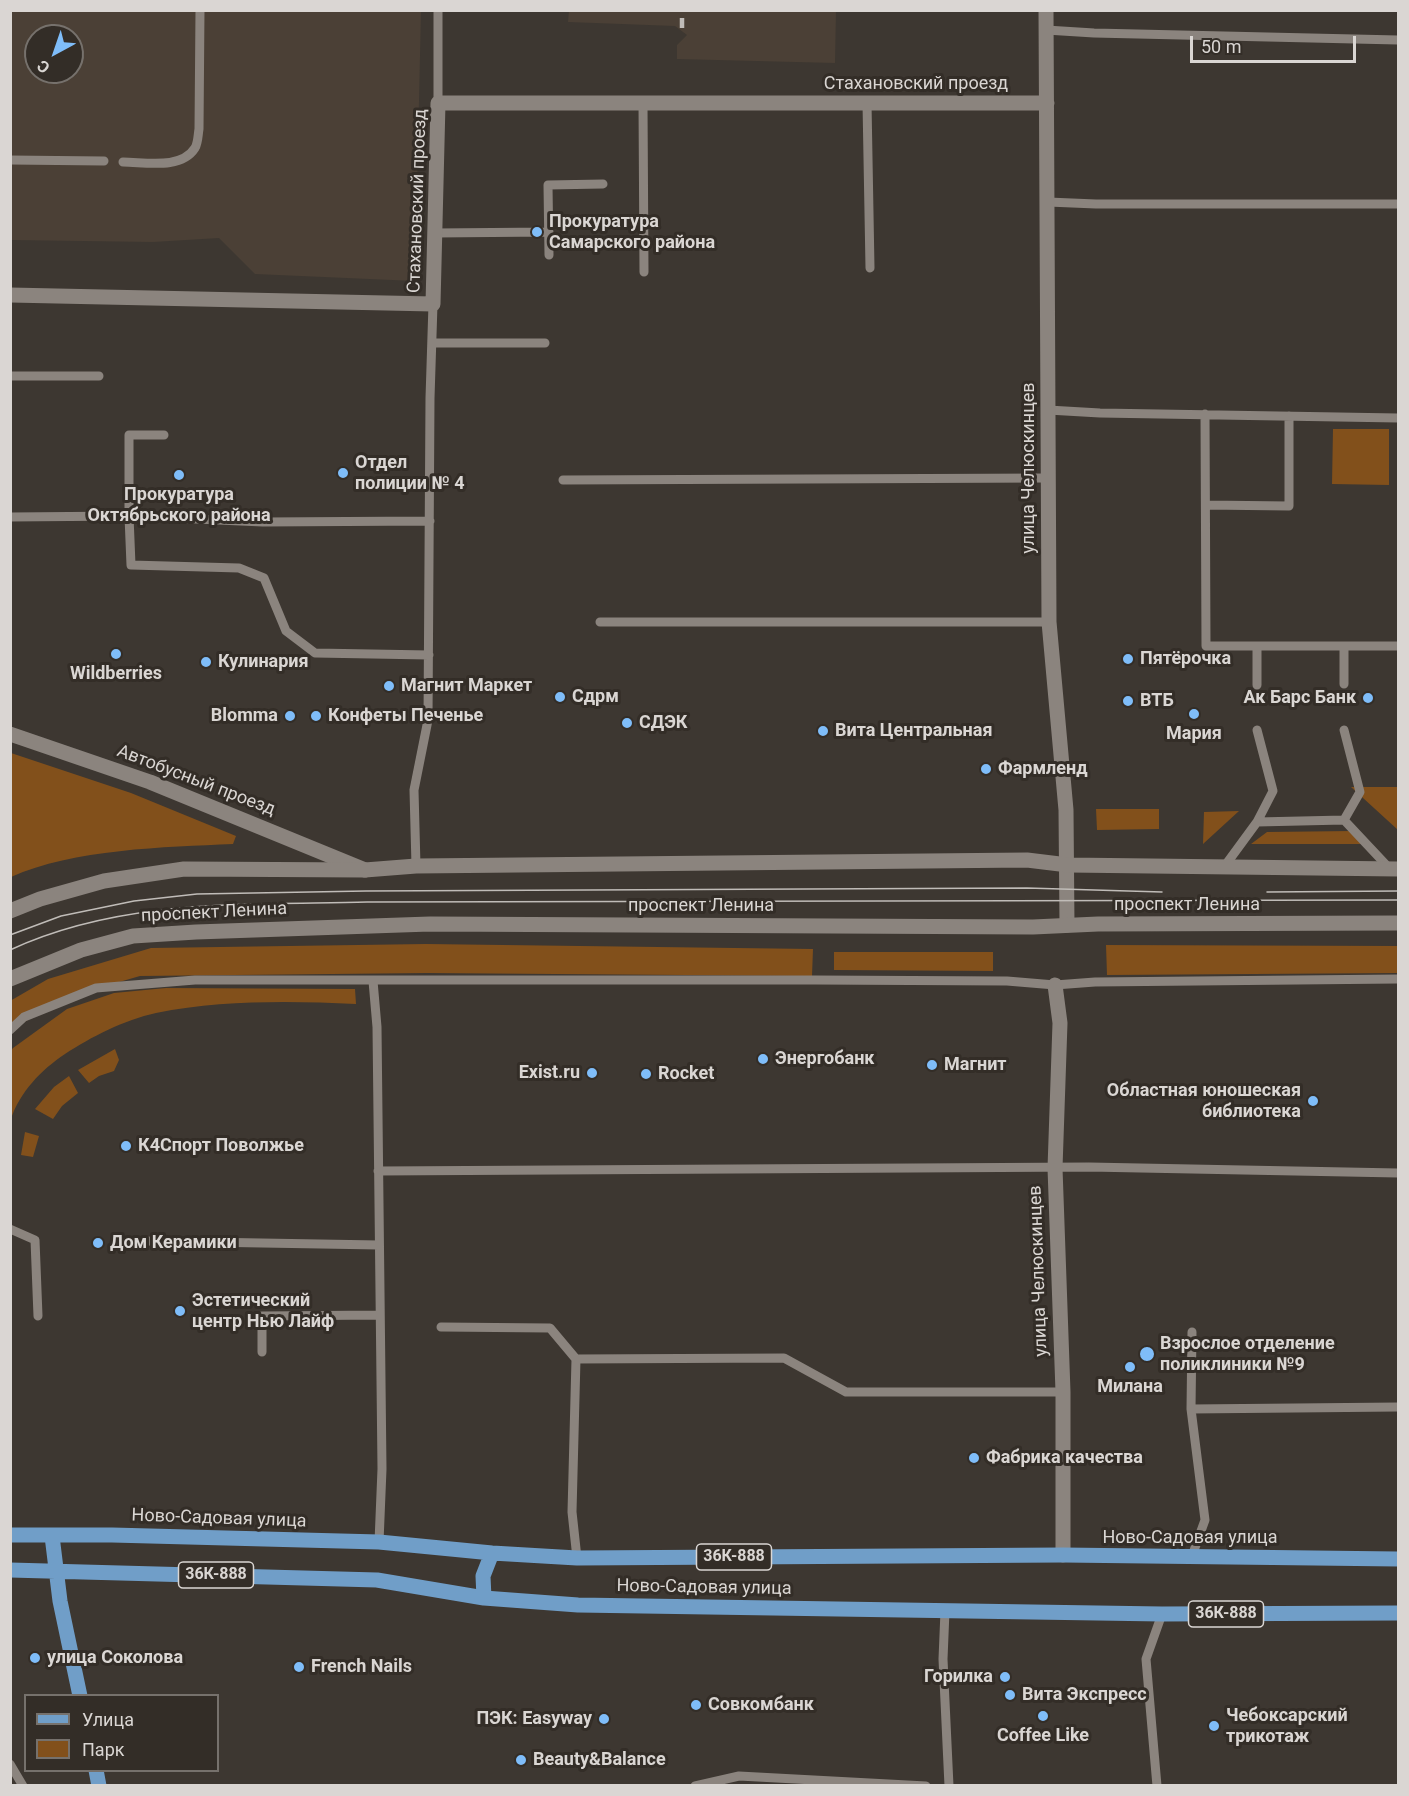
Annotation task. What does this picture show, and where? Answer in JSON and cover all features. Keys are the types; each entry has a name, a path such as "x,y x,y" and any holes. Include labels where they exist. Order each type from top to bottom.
{"main road":[{"name":"Ново-Садовая улица","path":"10,1535 112,1535 379,1542 492,1553 577,1558 1063,1555 1398,1558"},
{"path":"52,1536 55,1570 80,1694"},
{"path":"484,1598 483,1576 492,1553"},
{"name":"Ново-Садовая улица","path":"10,1570 377,1580 484,1598 578,1605 1162,1614 1398,1613"}],"street":[{"name":"улица Челюскинцев","path":"1046,10 1049,622 1066,810 1067,925"},
{"name":"Стахановский проезд","path":"10,295 433,304 438,103 1047,103"},
{"name":"Автобусный проезд","path":"10,734 150,782 365,870"},
{"name":"проспект Ленина","path":"10,911 40,899 104,881 184,869 365,870 416,866 1027,860 1068,865 1394,869"},
{"name":"проспект Ленина","path":"10,979 81,950 133,936 196,932 430,924 1033,927 1398,923"},
{"name":"улица Челюскинцев","path":"1055,985 1060,1023 1055,1168 1064,1392 1063,1555"}],"lane":[{"path":"123,162 170,162 183,159 196,147 199,129 200,10"},
{"path":"438,10 438,103"},
{"path":"1046,30 1398,40"},
{"path":"643,103 644,272"},
{"path":"867,103 870,268"},
{"path":"10,160 104,161"},
{"path":"549,255 548,184 603,184"},
{"path":"1048,202 1398,204"},
{"path":"435,233 549,232"},
{"path":"416,866 414,790 428,720 433,304"},
{"path":"432,343 545,343"},
{"path":"10,376 99,376"},
{"path":"1048,410 1100,413 1398,418"},
{"path":"1205,414 1206,646 1398,646"},
{"path":"1206,505 1289,506 1288,416"},
{"path":"164,435 129,435 131,565 239,568 264,578 286,631 315,653 429,655"},
{"path":"563,480 1048,478"},
{"path":"10,517 129,516 262,522 430,521"},
{"path":"600,622 1049,622"},
{"path":"1257,646 1257,685"},
{"path":"1344,646 1344,684"},
{"path":"1224,867 1257,822 1273,791 1257,730"},
{"path":"1344,730 1360,792 1344,820"},
{"path":"1257,822 1344,820 1394,869"},
{"path":"10,1030 24,1017 96,988 195,980 1006,981 1055,985 1095,982 1398,980"},
{"path":"373,981 376,1027 382,1469 379,1542"},
{"path":"378,1171 1055,1168 1398,1173"},
{"path":"10,1229 35,1240 38,1316"},
{"path":"145,1241 379,1245"},
{"path":"262,1352 262,1316 380,1315"},
{"path":"441,1327 550,1328 576,1359 572,1512 577,1558"},
{"path":"1192,1332 1191,1409 1205,1520 1192,1556"},
{"path":"576,1359 784,1358 846,1392 1064,1392"},
{"path":"1191,1409 1398,1407"},
{"path":"945,1611 943,1659 949,1785"},
{"path":"1157,1785 1146,1659 1162,1614"},
{"path":"10,1764 23,1785"},
{"path":"695,1785 739,1776 801,1783 926,1785"}],"shaded area":[{"path":"569,10 836,11 835,63 677,59 677,45 687,35 675,26 568,22"},
{"path":"11,11 421,11 415,281 255,274 219,238 153,242 11,240"}],"green space":[{"path":"1333,429 1389,429 1389,485 1332,484"},
{"path":"11,753 131,793 236,836 233,844 149,848 91,855 62,860 11,877"},
{"path":"1351,787 1398,787 1398,830"},
{"path":"1096,809 1159,809 1159,829 1097,830"},
{"path":"1239,811 1203,844 1204,812"},
{"path":"1352,831 1362,844 1251,844 1267,832"},
{"path":"426,944 813,949 812,976 427,973 140,976 74,995 11,1029 10,1001 48,979 151,948"},
{"path":"1106,945 1398,946 1398,973 1107,975"},
{"path":"834,952 993,952 993,971 834,970"},
{"path":"166,988 355,989 356,1004 281,1002 230,1004 156,1013 132,1020 86,1041 48,1067 32,1082 11,1119 10,1052 13,1048 67,1009 114,993"},
{"path":"115,1049 119,1060 114,1071 99,1076 89,1083 78,1070"},
{"path":"69,1076 78,1093 62,1106 53,1119 35,1109 54,1087"},
{"path":"25,1132 39,1136 33,1157 21,1155"}],"tram line":[{"path":"10,935 61,916 134,901 197,894 1027,888 1162,892"},
{"path":"1267,892 1398,891"},
{"path":"10,950 53,933 96,921 141,913 231,905 367,902 1398,900"}],"railway":[{"path":"682,10 682,28"}],"place":[{"name":"Прокуратура Самарского района","path":"537,232"},
{"name":"Отдел полиции № 4","path":"343,473"},
{"name":"Прокуратура Октябрьского района","path":"179,475"},
{"name":"Wildberries","path":"116,654"},
{"name":"Пятёрочка","path":"1128,659"},
{"name":"Кулинария","path":"206,662"},
{"name":"Магнит Маркет","path":"389,686"},
{"name":"Сдрм","path":"560,697"},
{"name":"Ак Барс Банк","path":"1368,698"},
{"name":"ВТБ","path":"1128,701"},
{"name":"Мария","path":"1194,714"},
{"name":"Blomma","path":"290,716"},
{"name":"Конфеты Печенье","path":"316,716"},
{"name":"СДЭК","path":"627,723"},
{"name":"Вита Центральная","path":"823,731"},
{"name":"Фармленд","path":"986,769"},
{"name":"Энергобанк","path":"763,1059"},
{"name":"Магнит","path":"932,1065"},
{"name":"Exist.ru","path":"592,1073"},
{"name":"Rocket","path":"646,1074"},
{"name":"Областная юношеская библиотека","path":"1313,1101"},
{"name":"К4Спорт Поволжье","path":"126,1146"},
{"name":"Дом Керамики","path":"98,1243"},
{"name":"Эстетический центр Нью Лайф","path":"180,1311"},
{"name":"Взрослое отделение поликлиники №9","path":"1147,1354"},
{"name":"Милана","path":"1130,1367"},
{"name":"Фабрика качества","path":"974,1458"},
{"name":"улица Соколова","path":"35,1658"},
{"name":"French Nails","path":"299,1667"},
{"name":"Горилка","path":"1005,1677"},
{"name":"Вита Экспресс","path":"1010,1695"},
{"name":"Совкомбанк","path":"696,1705"},
{"name":"Coffee Like","path":"1043,1716"},
{"name":"ПЭК: Easyway","path":"604,1719"},
{"name":"Чебоксарский трикотаж","path":"1214,1726"},
{"name":"Beauty&Balance","path":"521,1760"}]}
